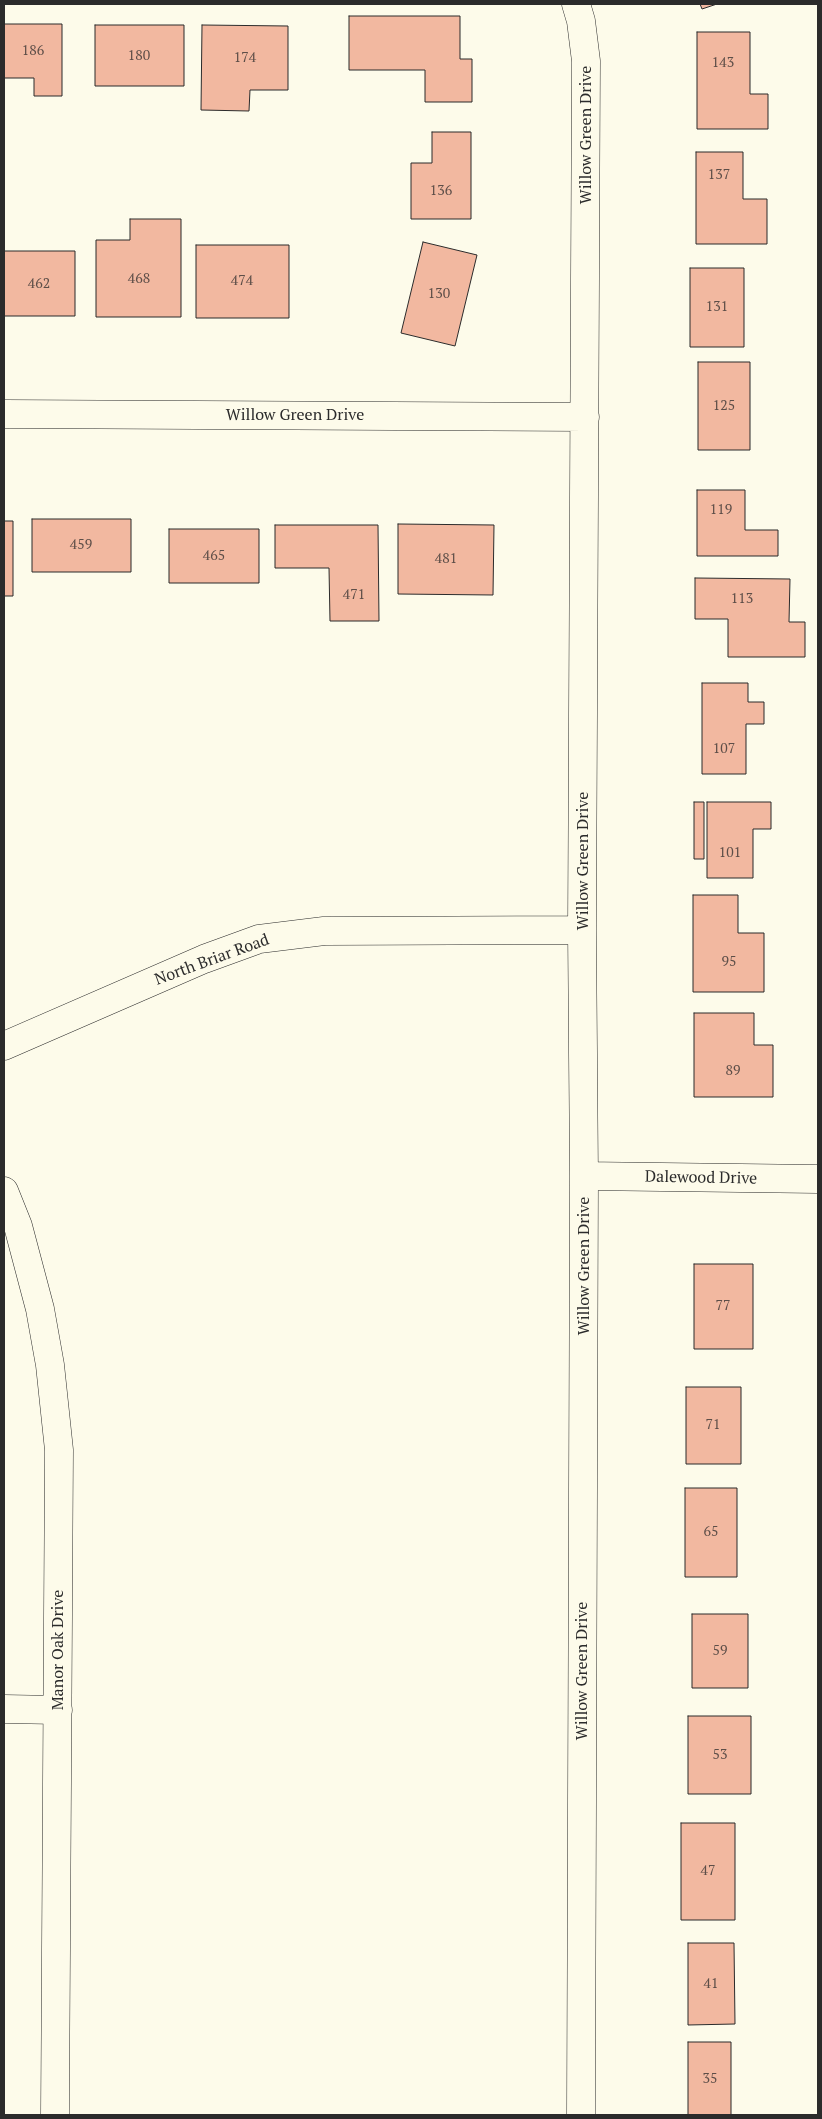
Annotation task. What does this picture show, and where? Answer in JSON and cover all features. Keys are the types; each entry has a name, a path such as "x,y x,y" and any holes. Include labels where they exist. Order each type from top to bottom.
{"street":[{"name":"Willow Green Drive","path":"576,4 581,21 586,61 586,416 582,930 584,1176 581,2115"},
{"name":"Willow Green Drive","path":"4,414 586,416"},
{"name":"North Briar Road","path":"4,1046 204,959 259,939 324,931 582,930"},
{"name":"Dalewood Drive","path":"584,1176 818,1179"},
{"name":"Manor Oak Drive","path":"4,1191 18,1226 40,1309 50,1365 59,1450 54,2115"},
{"path":"4,1709 58,1710"}],"building":[{"path":"700,4 717,4 702,9"},
{"path":"349,16 460,16 460,59 472,59 472,102 425,102 425,70 349,70"},
{"path":"4,24 62,24 62,96 34,96 34,78 4,78"},
{"path":"95,25 184,25 184,86 95,86"},
{"path":"202,25 288,26 288,90 250,90 249,111 201,110"},
{"path":"697,32 750,32 750,94 768,94 768,129 697,129"},
{"path":"432,132 471,132 471,219 411,219 411,163 432,163"},
{"path":"696,152 743,152 743,199 767,199 767,244 696,244"},
{"path":"130,219 181,219 181,317 96,317 96,240 130,240"},
{"path":"423,242 477,255 455,346 401,333"},
{"path":"196,245 289,245 289,318 196,318"},
{"path":"4,251 75,251 75,316 4,316"},
{"path":"690,268 744,268 744,347 690,347"},
{"path":"698,362 750,362 750,450 698,450"},
{"path":"697,490 745,490 745,530 778,530 778,556 697,556"},
{"path":"32,519 131,519 131,572 32,572"},
{"path":"4,521 13,521 13,596 4,596"},
{"path":"398,524 494,525 493,595 398,594"},
{"path":"275,525 378,525 379,621 330,621 329,568 275,568"},
{"path":"169,529 259,529 259,583 169,583"},
{"path":"695,578 790,579 789,622 805,622 805,657 728,657 728,619 695,619"},
{"path":"702,683 748,683 748,702 764,702 764,724 746,724 746,774 702,774"},
{"path":"694,802 704,802 704,859 694,859"},
{"path":"707,802 771,802 771,829 753,829 753,878 707,878"},
{"path":"693,895 738,895 738,933 764,933 764,992 693,992"},
{"path":"694,1013 754,1013 754,1045 773,1045 773,1097 694,1097"},
{"path":"694,1264 753,1264 753,1349 694,1349"},
{"path":"686,1387 741,1387 741,1464 686,1464"},
{"path":"685,1488 737,1488 737,1577 685,1577"},
{"path":"692,1614 748,1614 748,1688 692,1688"},
{"path":"688,1716 751,1716 751,1794 688,1794"},
{"path":"681,1823 735,1823 735,1920 681,1920"},
{"path":"688,1943 734,1943 735,2024 688,2025"},
{"path":"688,2042 731,2042 731,2115 688,2115"}]}
